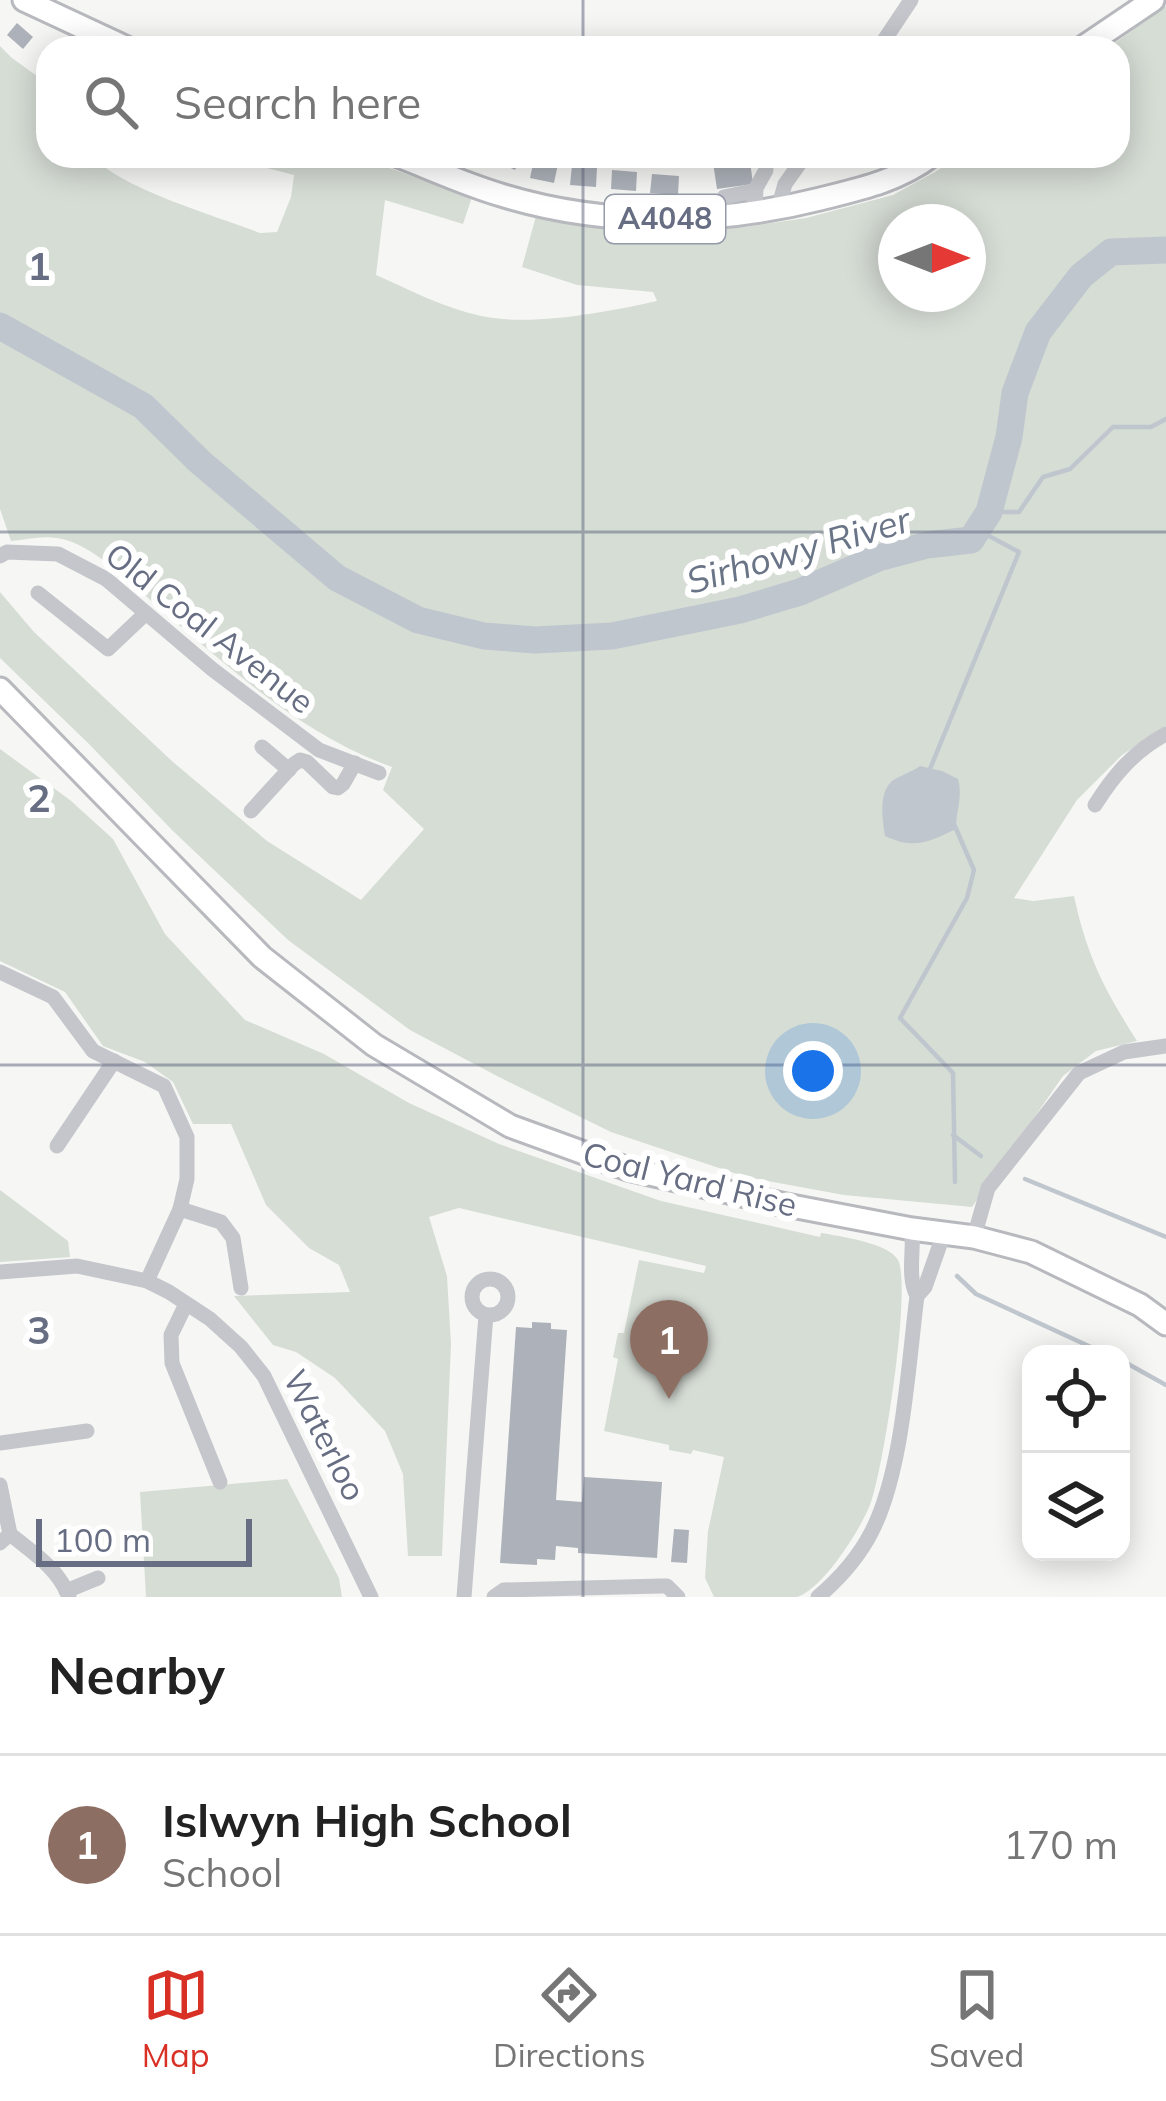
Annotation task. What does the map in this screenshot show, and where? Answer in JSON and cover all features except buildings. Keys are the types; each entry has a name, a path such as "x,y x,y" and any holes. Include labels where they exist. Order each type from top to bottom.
{"main road":[{"path":"24,0 102,36"},
{"path":"1100,36 1153,0"},
{"name":"A4048","path":"429,168 499,195 586,213 695,219 754,206 778,209 880,184 913,168"},
{"name":"Coal Yard Rise","path":"0,689 262,957 374,1045 510,1126 628,1169 1031,1252 1140,1305 1166,1324"}],"street":[{"path":"887,36 911,0"},
{"path":"448,168 460,180"},
{"path":"778,209 785,184 796,168"},
{"path":"754,206 766,170"},
{"path":"724,197 748,192 754,206"},
{"name":"Old Coal Avenue","path":"2,549 58,554 106,579 212,669 319,750 380,773"},
{"path":"38,593 108,649 146,613"},
{"path":"1095,806 1114,776 1145,746 1166,734"},
{"path":"262,746 289,770"},
{"path":"251,811 300,760 338,788 355,764"},
{"path":"0,972 53,997 93,1051 164,1086 188,1137 187,1179 180,1209 147,1281"},
{"path":"974,1237 988,1188 1079,1073 1124,1052 1166,1046"},
{"path":"57,1146 115,1061"},
{"path":"180,1209 221,1222 233,1238 241,1288"},
{"path":"912,1229 911,1285 917,1296"},
{"path":"818,1597 864,1546 885,1501 917,1296 925,1287 944,1233"},
{"name":"Waterloo","path":"0,1272 76,1266 147,1281 210,1319 264,1376 371,1597"},
{"path":"186,1304 171,1335 172,1363 220,1482"},
{"path":"464,1597 486,1315"},
{"path":"0,1443 87,1431"},
{"path":"0,1485 5,1539 51,1567 68,1594 98,1578"},
{"path":"494,1597 503,1590 661,1586 678,1597"}],"shaded area":[{"path":"1166,6 1166,726 1122,755 1077,800 1014,898 1033,901 1074,896 1098,972 1137,1041 1096,1051 1063,1076 972,1207 844,1195 746,1177 611,1132 410,1030 288,940 0,658 0,592 34,632 173,762 267,841 361,900 424,829 383,790 392,767 329,738 270,700 104,561 59,538 11,541 0,509 0,46 36,75 36,168 106,168 146,190 260,233 277,232 294,175 267,168 389,168 472,197 463,224 385,200 376,275 467,313 501,319 545,319 657,301 653,292 577,285 522,267 536,216 681,229 745,227 806,218 893,195 941,168 1130,168 1130,36 1125,36"},
{"path":"0,749 70,800 113,839 165,934 245,1020 324,1054 409,1103 499,1144 661,1201 820,1237 821,1233 851,1238 893,1254 901,1277 899,1341 876,1486 858,1529 818,1583 797,1597 714,1597 705,1578 708,1531 724,1457 669,1450 669,1445 604,1431 618,1359 613,1357 618,1333 624,1333 639,1260 704,1273 706,1266 459,1208 429,1217 447,1276 451,1344 442,1556 408,1556 403,1474 385,1431 335,1378 296,1352 273,1345 234,1296 350,1292 339,1265 309,1248 266,1205 231,1124 193,1124 173,1082 145,1062 103,1046 65,992 0,961"},
{"path":"920,766 958,779 956,829 921,843 905,843 885,836 884,794 894,780"},
{"path":"0,1190 68,1241 70,1257 0,1262"},
{"path":"287,1479 339,1578 342,1597 146,1597 140,1492"}],"waterway":[{"name":"Sirhowy River","path":"0,326 143,406 200,462 337,578 418,620 484,636 535,640 612,636 740,610 800,592 878,558 971,540 989,512 1015,393 1038,332 1081,276 1111,252 1166,250"},
{"path":"989,512 1019,512 1043,477 1070,469 1113,427 1151,427 1166,419"},
{"path":"930,769 1019,552 978,530"},
{"path":"954,824 974,870 967,898 900,1018 953,1073 955,1182"},
{"path":"953,1135 981,1156"},
{"path":"1025,1179 1166,1237"},
{"path":"957,1276 976,1294 1086,1345"},
{"path":"1130,1365 1166,1385"}],"place":[{"name":"Islwyn High School","path":"669,1399"}]}
